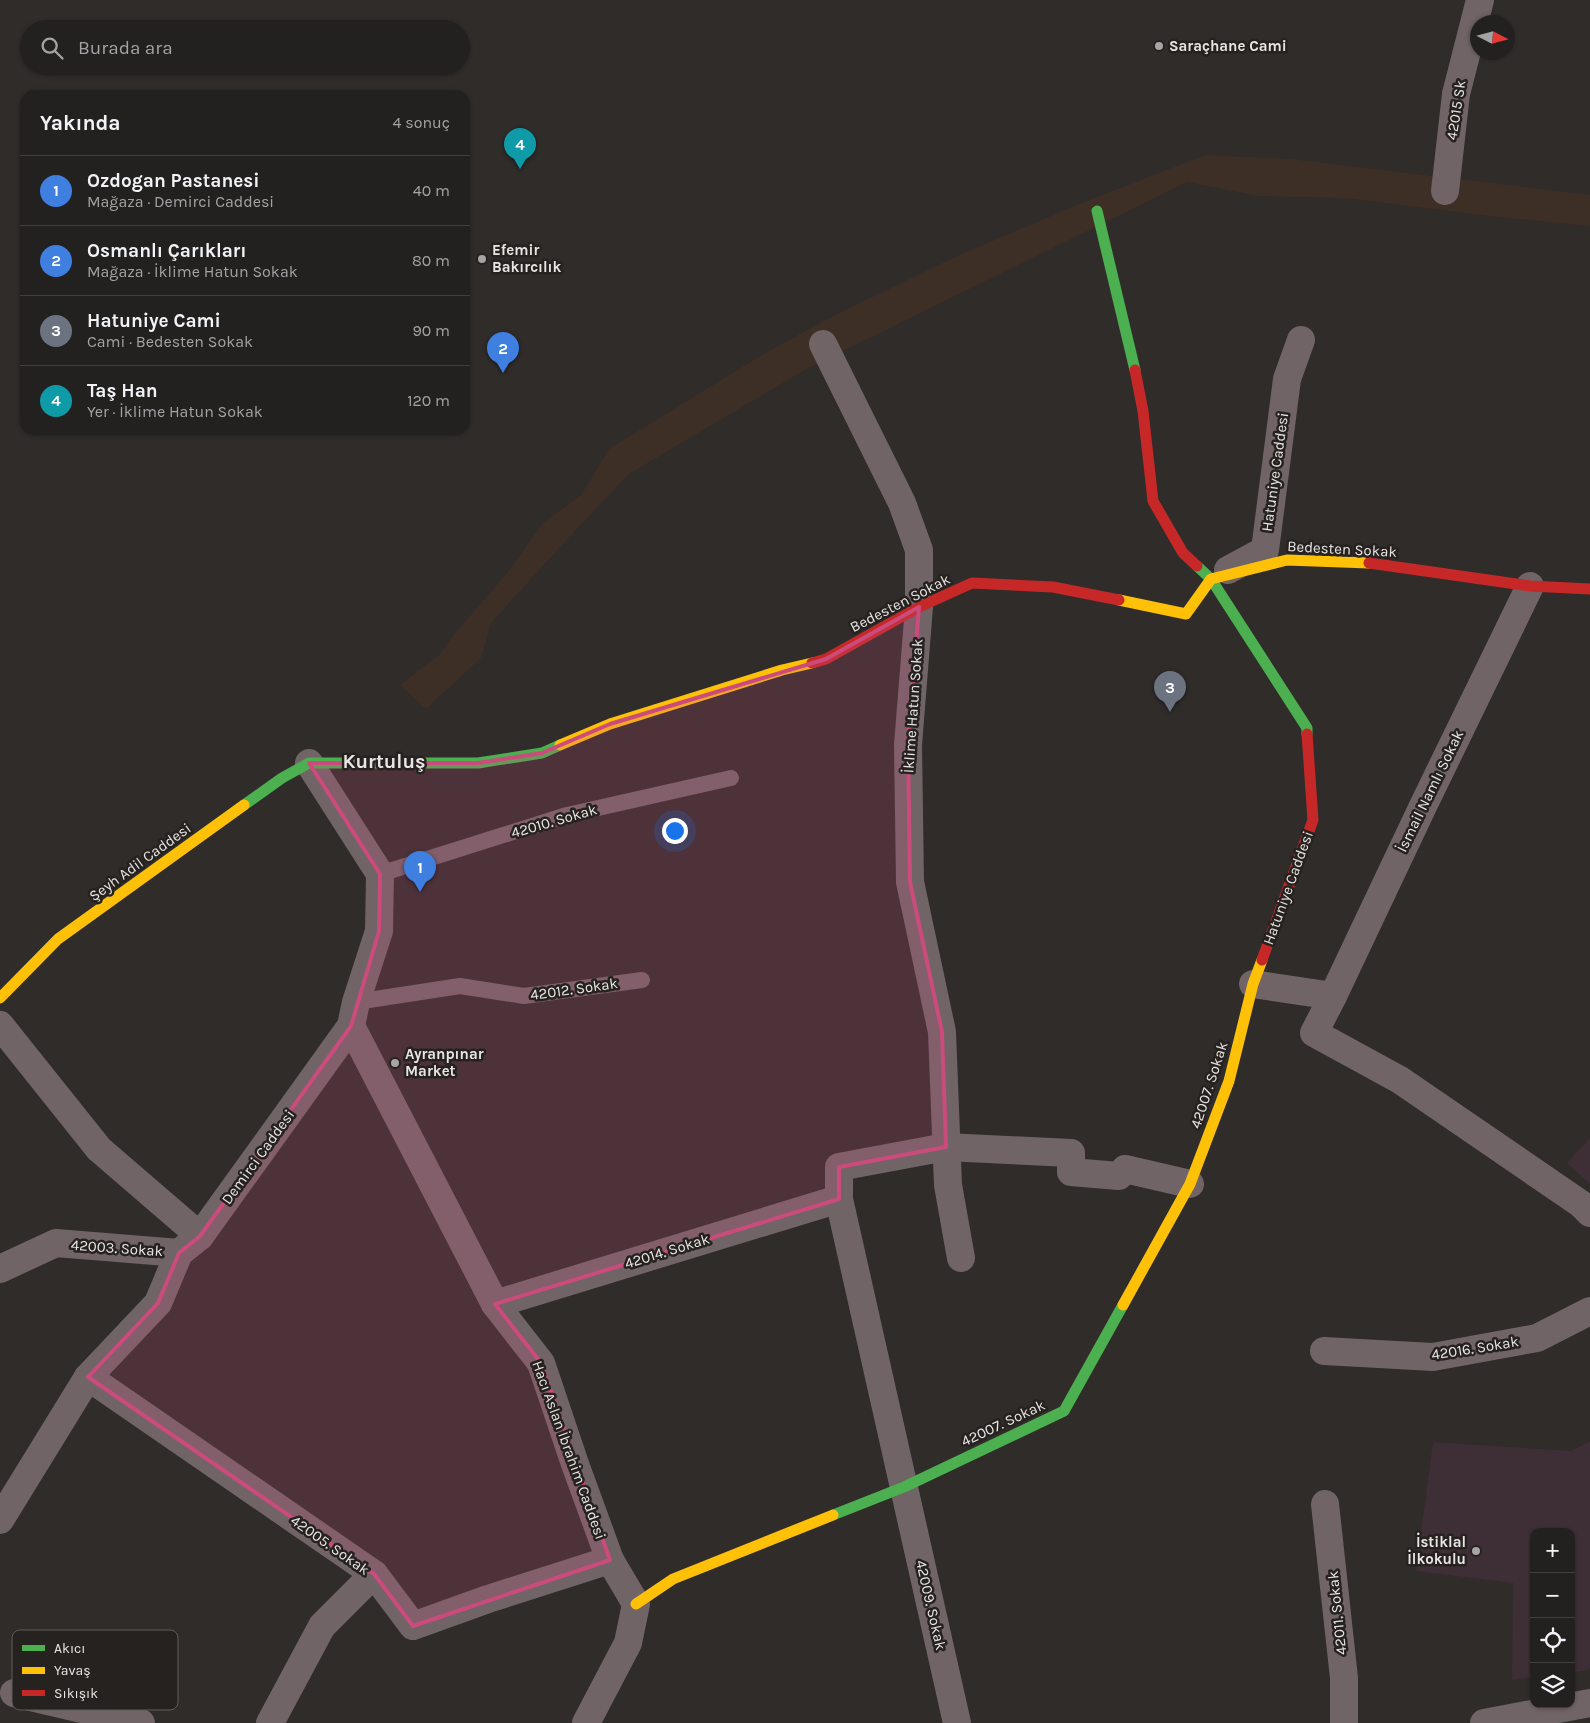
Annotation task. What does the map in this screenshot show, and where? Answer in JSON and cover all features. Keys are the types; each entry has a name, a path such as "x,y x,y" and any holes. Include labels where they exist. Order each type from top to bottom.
{"street":[{"name":"42015 Sk","path":"1445,192 1456,94 1480,0"},
{"path":"1097,211 1125,325 1143,411 1153,501 1183,554 1211,579"},
{"name":"Hatuniye Caddesi","path":"1253,984 1312,820 1306,728 1211,579 1265,550 1288,379 1301,340"},
{"name":"İklime Hatun Sokak","path":"823,344 902,502 919,550 920,607 908,745 910,882 942,1032 948,1185 961,1258"},
{"name":"Bedesten Sokak","path":"309,763 478,763 542,753 610,724 782,670 826,659 920,607 972,583 1053,587 1186,614 1211,579 1287,560 1373,562 1530,586 1590,589"},
{"name":"İsmail Namlı Sokak","path":"1333,996 1530,586"},
{"path":"309,763 380,874"},
{"name":"Şeyh Adil Caddesi","path":"0,998 58,939 282,778 309,763"},
{"name":"Demirci Caddesi","path":"0,1520 88,1376 158,1303 190,1244 354,1014 379,931 380,874"},
{"path":"1253,984 1333,996 1314,1034 1400,1080 1581,1204 1590,1213"},
{"name":"42007. Sokak","path":"636,1604 672,1579 904,1487 932,1472 1064,1411 1190,1184 1229,1081 1253,984"},
{"name":"Hacı Aslan İbrahim Caddesi","path":"354,1014 495,1304 541,1363 610,1560 636,1604"},
{"path":"0,1025 99,1149 190,1244"},
{"path":"946,1146 1071,1153 1070,1172 1119,1176 1125,1168 1190,1184"},
{"name":"42009. Sokak","path":"946,1146 839,1167 839,1199 957,1723"},
{"name":"42014. Sokak","path":"495,1304 839,1199"},
{"name":"42003. Sokak","path":"0,1269 56,1243 190,1244"},
{"name":"42016. Sokak","path":"1324,1351 1433,1357 1537,1338 1590,1311"},
{"name":"42005. Sokak","path":"88,1376 374,1574 413,1626 488,1599 610,1560"},
{"name":"42011. Sokak","path":"1325,1504 1344,1678 1344,1723"},
{"path":"270,1723 322,1626 374,1574"},
{"path":"586,1723 628,1643 636,1604"},
{"path":"1484,1723 1590,1703"},
{"path":"86,1710 141,1723"}],"lane":[{"name":"42010. Sokak","path":"380,874 567,815 730,778"},
{"name":"42012. Sokak","path":"354,1014 460,986 524,996 642,980"}],"highlighted area":[{"path":"919,607 908,745 910,882 942,1032 946,1147 839,1167 839,1199 495,1304 541,1363 610,1560 413,1626 374,1574 88,1377 158,1303 179,1253 200,1236 351,1026 379,931 380,874 309,763 478,763 542,753 610,724 826,659"}],"shaded area":[{"path":"1205,155 1290,159 1590,195 1590,226 1489,216 1345,198 1258,196 1187,182 808,368 629,474 491,623 481,658 426,709 400,685 440,654 456,632 508,572 542,524 582,494 609,449 762,355 833,316 957,256 1077,205"},
{"path":"1590,1138 1590,1184 1567,1163"},
{"name":"İstiklal İlkokulu","path":"1590,1441 1590,1668 1575,1672 1575,1528 1530,1528 1530,1678 1512,1680 1513,1583 1416,1571 1433,1442 1571,1451"}],"traffic: fast":[{"path":"1097,211 1135,370"},
{"path":"1197,566 1211,579 1307,728 1307,734"},
{"path":"244,805 282,778 309,763 478,763 542,753 560,745"},
{"path":"833,1515 904,1487 1064,1411 1123,1305"}],"traffic: slow":[{"path":"1119,600 1186,614 1211,579 1287,560 1369,563"},
{"path":"560,745 610,724 782,670 812,663"},
{"path":"0,998 58,939 244,805"},
{"path":"1123,1305 1190,1184 1229,1081 1253,984 1262,960"},
{"path":"636,1604 673,1579 833,1515"}],"traffic: jam":[{"path":"1135,370 1143,411 1153,501 1183,553 1197,566"},
{"path":"1369,563 1530,586 1590,589"},
{"path":"812,663 826,659 919,607 972,583 1053,587 1119,600"},
{"path":"1262,960 1313,820 1307,734"}],"place":[{"name":"Saraçhane Cami","path":"1159,46"},
{"name":"Taş Han","path":"520,169"},
{"name":"Efemir Bakırcılık","path":"482,259"},
{"name":"Osmanlı Çarıkları","path":"503,373"},
{"name":"Hatuniye Cami","path":"1170,712"},
{"name":"Ozdogan Pastanesi","path":"420,892"},
{"name":"Ayranpınar Market","path":"395,1063"},
{"name":"İstiklal İlkokulu","path":"1476,1551"}],"district":[{"name":"Kurtuluş","path":"384,761"}]}
